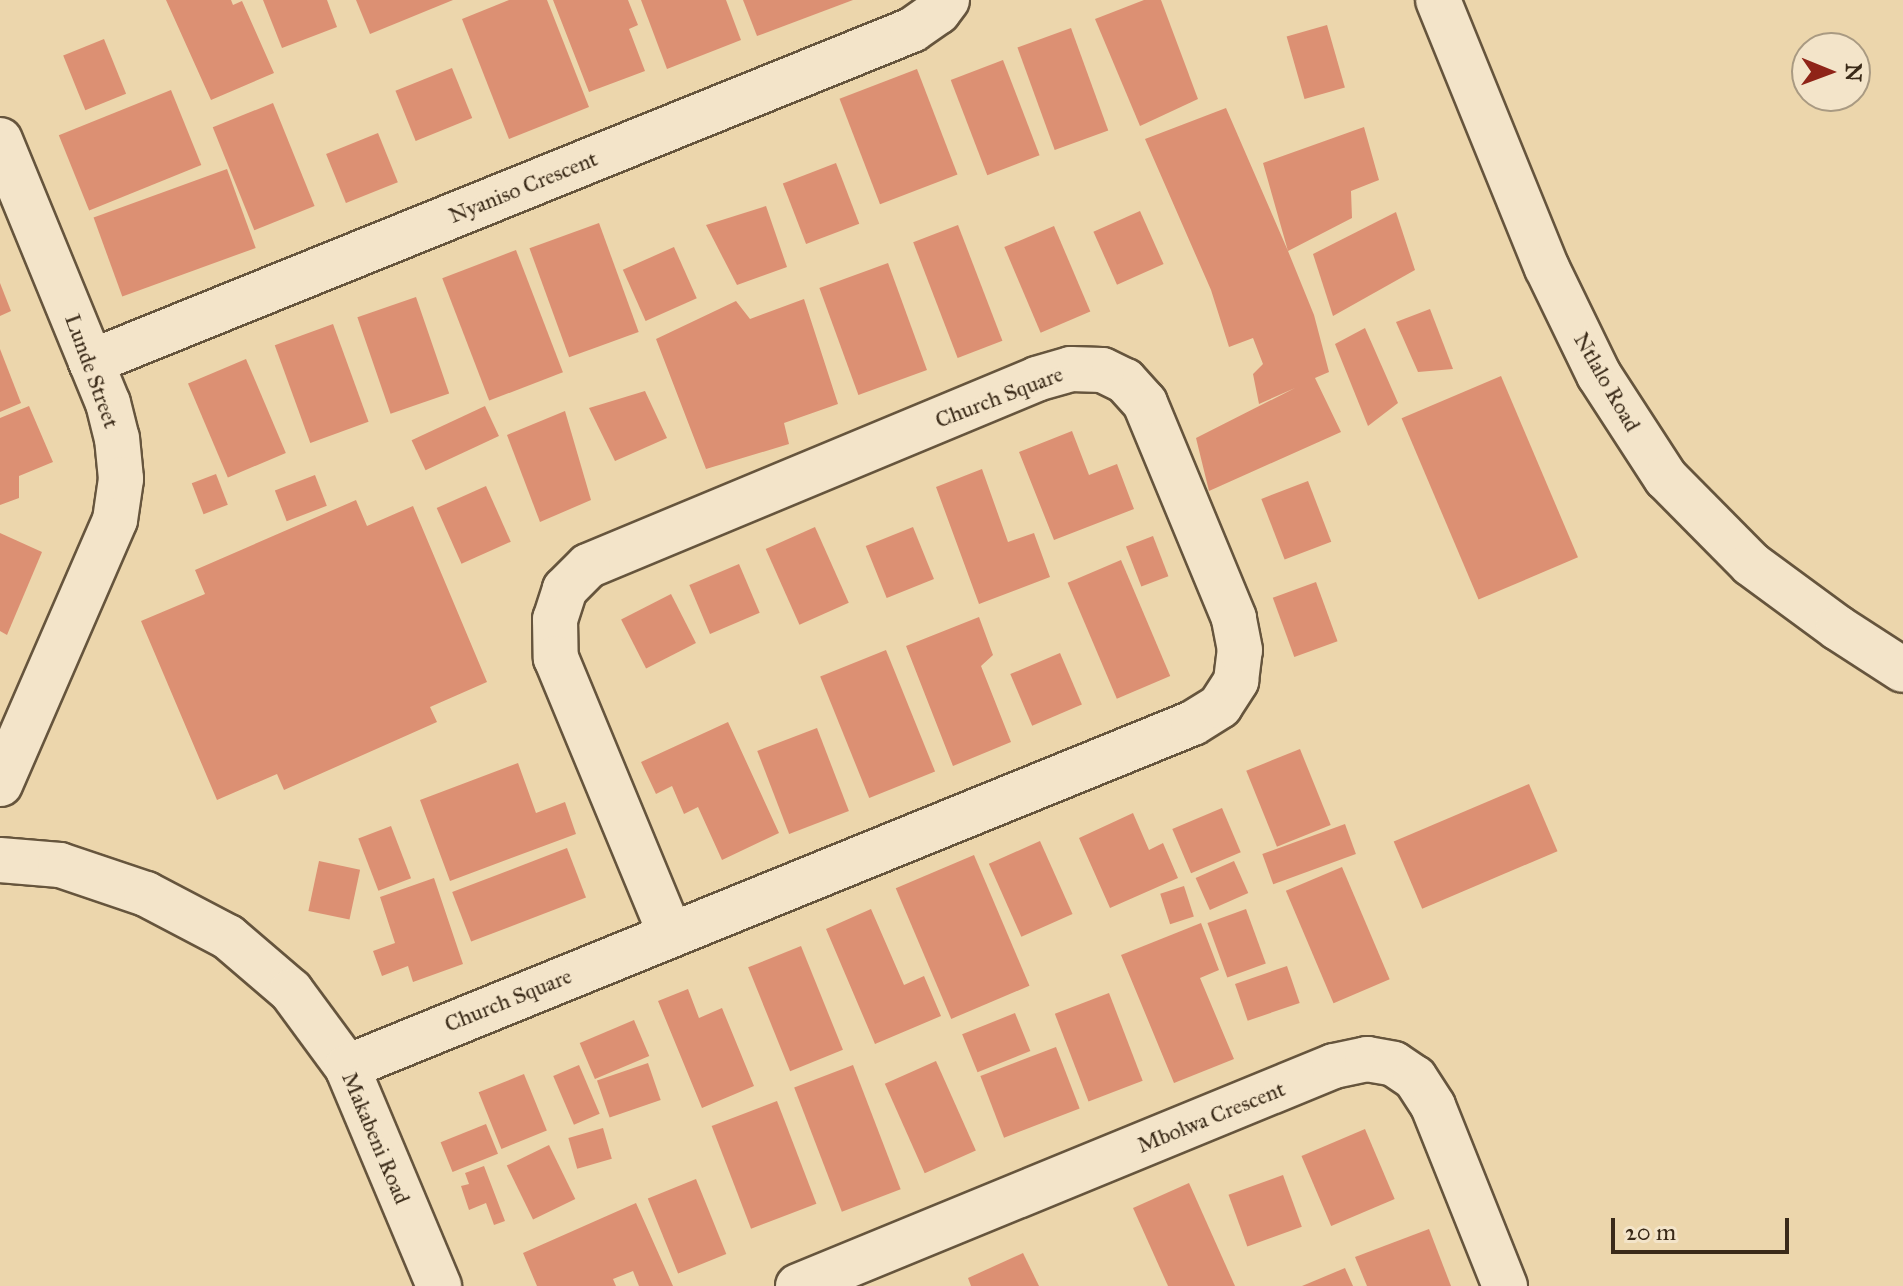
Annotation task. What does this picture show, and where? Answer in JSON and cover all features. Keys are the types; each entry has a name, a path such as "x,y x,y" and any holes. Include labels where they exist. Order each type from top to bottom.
{"street":[{"name":"Nyaniso Crescent","path":"91,362 912,30 938,12 947,0"},
{"name":"Ntlalo Road","path":"1438,0 1547,268 1599,375 1666,478 1751,564 1838,628 1903,670"},
{"name":"Lunde Street","path":"0,140 91,362 117,438 121,479 115,520 0,784"},
{"name":"Church Square","path":"347,1067 670,933 1193,723 1220,706 1236,681 1240,650 1234,618 1145,403 1125,381 1102,370 1071,369 1037,379 588,566 565,589 555,619 556,658 670,933"},
{"name":"Makabeni Road","path":"0,860 60,865 146,894 228,937 291,991 347,1067 439,1286"},
{"name":"Mbolwa Crescent","path":"798,1286 1320,1072 1367,1059 1394,1064 1415,1078 1433,1106 1505,1286"}],"building":[{"path":"166,0 231,0 233,5 242,1 274,73 211,100"},
{"path":"263,0 327,0 337,27 282,48"},
{"path":"356,0 453,0 370,34"},
{"path":"509,0 547,0 589,107 509,139 462,19"},
{"path":"553,0 628,0 638,25 629,29 645,71 589,92"},
{"path":"641,0 726,0 741,40 667,69"},
{"path":"743,0 853,0 757,36"},
{"path":"1144,0 1161,0 1198,99 1140,126 1095,19"},
{"path":"1327,25 1345,87 1305,99 1287,37"},
{"path":"1071,28 1108,130 1055,150 1017,47"},
{"path":"104,39 126,94 85,110 63,55"},
{"path":"1003,60 1040,155 987,175 951,80"},
{"path":"452,68 472,118 416,141 395,91"},
{"path":"917,69 957,174 880,204 840,99"},
{"path":"171,90 201,165 89,210 59,135"},
{"path":"273,103 315,206 254,230 213,127"},
{"path":"1226,108 1314,315 1329,372 1315,378 1341,432 1209,491 1196,438 1295,388 1259,404 1253,374 1263,364 1253,338 1229,347 1211,290 1145,139"},
{"path":"1364,127 1379,180 1351,191 1352,218 1288,251 1263,163"},
{"path":"378,133 398,182 346,203 326,154"},
{"path":"836,163 859,224 806,244 783,183"},
{"path":"227,169 256,248 122,297 94,218"},
{"path":"766,206 787,267 737,285 706,225"},
{"path":"1140,211 1164,264 1117,285 1093,232"},
{"path":"1396,212 1415,270 1333,316 1313,254"},
{"path":"599,223 639,332 569,357 529,248"},
{"path":"958,225 1002,341 958,358 913,242"},
{"path":"1054,226 1090,312 1041,333 1004,247"},
{"path":"674,247 697,298 646,321 623,270"},
{"path":"516,250 563,372 489,401 442,278"},
{"path":"888,263 927,370 858,395 819,288"},
{"path":"0,283 11,311 0,316"},
{"path":"416,297 449,393 391,414 357,317"},
{"path":"804,299 838,404 784,423 789,444 706,469 656,339 736,301 750,319"},
{"path":"1430,309 1453,369 1418,372 1396,322"},
{"path":"333,324 369,422 310,443 275,345"},
{"path":"1365,328 1398,403 1368,426 1335,344"},
{"path":"0,349 21,403 0,412"},
{"path":"246,359 286,453 228,478 188,384"},
{"path":"1501,376 1578,557 1479,600 1402,418"},
{"path":"645,391 667,438 615,461 589,408"},
{"path":"29,406 53,462 19,476 19,498 0,505 0,418"},
{"path":"485,406 499,436 426,470 412,440"},
{"path":"565,411 591,500 540,522 507,435"},
{"path":"1072,431 1089,475 1117,464 1134,509 1054,540 1019,452"},
{"path":"982,469 1008,542 1034,533 1050,577 979,604 936,487"},
{"path":"216,474 228,505 204,514 192,483"},
{"path":"315,475 327,506 287,521 275,490"},
{"path":"1308,481 1331,542 1285,560 1261,499"},
{"path":"486,486 511,542 461,564 437,508"},
{"path":"356,500 367,526 413,506 487,682 430,707 437,722 284,790 277,774 217,800 141,621 205,594 195,570"},
{"path":"815,527 849,603 799,625 766,549"},
{"path":"913,527 934,579 887,598 866,546"},
{"path":"0,533 42,552 7,635 0,631"},
{"path":"1153,536 1168,576 1141,587 1126,546"},
{"path":"1121,560 1170,676 1117,699 1068,583"},
{"path":"739,564 760,613 710,634 689,585"},
{"path":"1316,582 1338,641 1294,657 1273,598"},
{"path":"671,594 696,643 646,668 621,619"},
{"path":"979,617 993,655 981,666 1011,742 953,766 906,646"},
{"path":"886,650 935,771 869,798 820,677"},
{"path":"1060,653 1082,705 1032,726 1010,674"},
{"path":"728,722 779,833 722,860 698,807 684,814 672,786 656,794 641,762"},
{"path":"817,728 849,811 789,834 757,751"},
{"path":"1300,749 1331,825 1277,847 1246,771"},
{"path":"518,763 536,813 565,802 576,834 450,881 420,800"},
{"path":"1529,784 1558,851 1422,909 1394,841"},
{"path":"1222,808 1241,852 1191,873 1172,829"},
{"path":"1133,813 1149,850 1163,843 1178,878 1110,908 1079,838"},
{"path":"1345,824 1356,854 1273,884 1262,854"},
{"path":"391,826 411,878 378,891 358,839"},
{"path":"1040,841 1073,914 1021,937 989,864"},
{"path":"567,848 586,897 471,942 452,892"},
{"path":"974,855 1029,986 951,1019 896,888"},
{"path":"319,861 360,870 349,920 308,911"},
{"path":"1234,861 1248,893 1210,910 1196,878"},
{"path":"1342,867 1390,979 1334,1003 1286,891"},
{"path":"434,878 463,964 413,982 408,966 382,976 373,951 395,943 380,897"},
{"path":"1184,886 1194,916 1170,924 1160,894"},
{"path":"871,909 904,985 924,976 941,1016 875,1044 826,929"},
{"path":"1246,909 1266,964 1227,978 1207,923"},
{"path":"1201,923 1219,970 1200,978 1234,1059 1174,1083 1121,955"},
{"path":"801,946 843,1050 790,1071 748,967"},
{"path":"1287,966 1300,1003 1248,1021 1235,984"},
{"path":"688,989 699,1018 722,1008 754,1086 702,1108 658,1001"},
{"path":"1109,993 1143,1081 1089,1102 1055,1014"},
{"path":"1015,1013 1030,1051 978,1072 962,1034"},
{"path":"634,1020 649,1056 595,1079 580,1043"},
{"path":"1056,1047 1080,1109 1004,1138 980,1076"},
{"path":"936,1061 976,1151 925,1173 885,1084"},
{"path":"648,1063 661,1100 610,1117 597,1081"},
{"path":"579,1065 600,1114 574,1125 553,1076"},
{"path":"853,1065 901,1189 842,1212 794,1088"},
{"path":"524,1074 547,1131 501,1149 479,1092"},
{"path":"777,1101 816,1204 751,1229 712,1126"},
{"path":"486,1124 498,1154 453,1172 441,1142"},
{"path":"603,1128 612,1159 577,1169 568,1138"},
{"path":"1365,1129 1395,1199 1331,1226 1301,1156"},
{"path":"549,1145 575,1199 533,1220 507,1166"},
{"path":"484,1166 505,1221 494,1225 486,1203 469,1210 461,1186 469,1184 465,1173"},
{"path":"1283,1175 1302,1227 1247,1247 1228,1195"},
{"path":"696,1179 726,1254 678,1274 648,1198"},
{"path":"1189,1183 1235,1286 1168,1286 1133,1208"},
{"path":"636,1203 673,1286 639,1286 633,1271 613,1279 616,1286 537,1286 523,1253"},
{"path":"1429,1229 1451,1286 1367,1286 1355,1257"},
{"path":"1023,1253 1039,1286 971,1286 968,1278"},
{"path":"1345,1268 1353,1286 1302,1286"}]}
